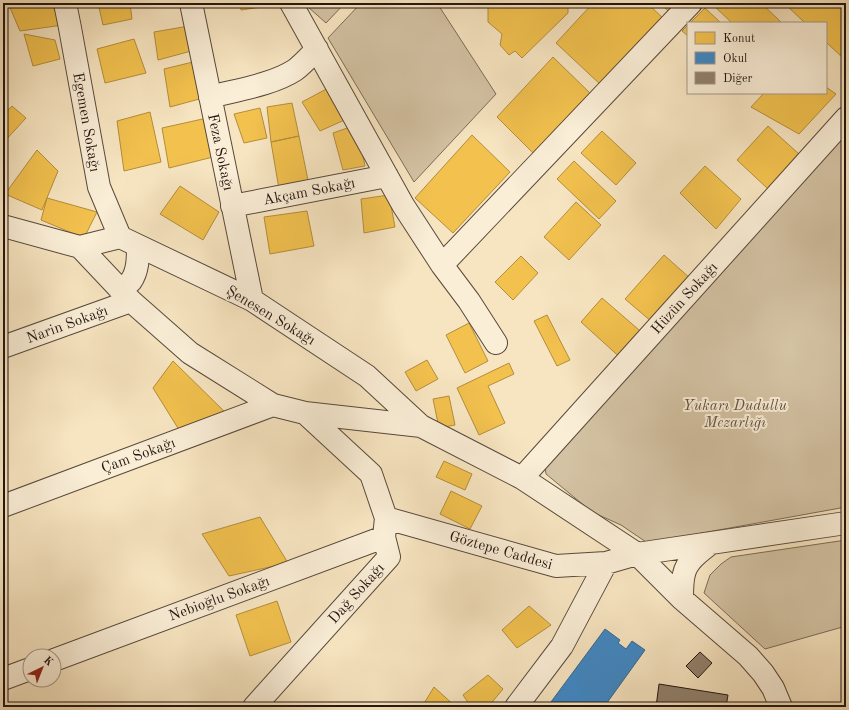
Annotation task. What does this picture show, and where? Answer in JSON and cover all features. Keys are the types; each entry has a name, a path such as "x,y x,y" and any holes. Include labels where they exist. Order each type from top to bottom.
{"street":[{"name":"Egemen Sokağı","path":"65,3 99,187 129,241"},
{"name":"Feza Sokağı","path":"191,3 252,300"},
{"path":"291,3 403,205 496,343"},
{"path":"442,265 691,3"},
{"path":"210,97 269,82 282,77 294,70 317,49"},
{"name":"Hüzün Sokağı","path":"522,478 846,118"},
{"name":"Akçam Sokağı","path":"232,206 387,176"},
{"path":"3,226 80,247 129,241 138,259 135,273 130,282 126,295"},
{"name":"Şenesen Sokağı","path":"129,241 252,300 367,376 421,426"},
{"path":"80,247 126,295 190,353 273,405 305,413 421,426 522,478 636,554 682,599 748,656 763,673 773,688 781,707"},
{"name":"Narin Sokağı","path":"3,347 126,295"},
{"name":"Çam Sokağı","path":"3,506 273,405"},
{"name":"Dağ Sokağı","path":"254,707 389,557 385,527 371,474 305,413"},
{"name":"Göztepe Caddesi","path":"385,527 556,566 606,563 636,554 846,523"},
{"name":"Nebioğlu Sokağı","path":"62,657 385,527"},
{"path":"682,599 684,574 689,562 711,543"},
{"path":"516,707 562,646 606,563"},
{"path":"3,679 22,672"}],"green space":[{"path":"307,3 345,3 326,23 308,7"},
{"path":"361,3 437,3 496,94 414,182 328,38"},
{"name":"Yukarı Dudullu Mezarlığı","path":"846,127 846,507 649,544 621,525 592,512 546,474 544,460"},
{"path":"846,540 846,626 765,649 704,593 710,575 731,557"}],"building: Konut":[{"path":"8,3 51,3 63,25 20,31"},
{"path":"98,3 130,3 132,19 103,25"},
{"path":"240,3 275,3 275,5 241,10"},
{"path":"488,3 568,3 568,13 522,58 515,51 509,55 500,45 502,34 488,22"},
{"path":"593,3 647,3 665,20 602,86 556,43"},
{"path":"660,3 681,3 671,14"},
{"path":"711,3 761,3 781,22 731,22"},
{"path":"784,3 846,3 846,59 845,60 827,43 827,22 804,22"},
{"path":"705,8 720,22 691,22"},
{"path":"189,26 195,50 158,60 154,32"},
{"path":"687,26 687,35 682,31"},
{"path":"24,34 55,40 60,59 33,66"},
{"path":"134,39 146,73 105,83 97,49"},
{"path":"553,57 592,95 535,155 497,117"},
{"path":"197,61 203,98 170,107 164,69"},
{"path":"332,86 349,118 320,131 302,102"},
{"path":"827,88 836,94 799,134 751,107 763,94 827,94"},
{"path":"292,103 299,136 271,142 267,107"},
{"path":"12,106 26,118 4,142 3,115"},
{"path":"260,108 267,138 244,143 234,114"},
{"path":"150,112 161,162 124,171 117,121"},
{"path":"207,118 217,156 169,168 162,128"},
{"path":"768,126 799,154 768,189 737,160"},
{"path":"350,127 354,140 359,138 365,166 343,170 333,133"},
{"path":"602,131 636,163 616,185 581,153"},
{"path":"472,135 510,172 453,233 415,198"},
{"path":"299,136 309,185 279,189 271,142"},
{"path":"37,150 58,171 42,210 5,194"},
{"path":"574,161 616,201 599,219 557,179"},
{"path":"705,166 741,199 716,229 680,193"},
{"path":"180,186 219,212 203,240 160,214"},
{"path":"389,195 395,227 364,233 361,199"},
{"path":"47,198 97,212 84,238 41,220"},
{"path":"576,202 601,225 569,260 544,237"},
{"path":"307,211 314,246 270,254 264,217"},
{"path":"664,255 691,279 652,322 625,299"},
{"path":"521,256 538,273 513,300 495,282"},
{"path":"602,298 646,336 624,361 581,322"},
{"path":"547,315 570,360 557,366 534,321"},
{"path":"469,323 488,361 465,373 446,335"},
{"path":"427,360 438,379 416,391 405,372"},
{"path":"173,361 228,415 181,433 153,388"},
{"path":"509,363 514,374 488,386 505,423 479,435 457,388"},
{"path":"449,396 455,425 439,428 433,399"},
{"path":"444,461 472,474 465,490 436,477"},
{"path":"451,491 482,506 470,529 440,514"},
{"path":"260,517 288,563 229,576 202,534"},
{"path":"277,601 291,642 250,656 236,615"},
{"path":"529,606 551,625 517,648 502,630"},
{"path":"488,675 503,689 488,707 471,707 463,695"},
{"path":"434,687 456,707 424,707 423,705"}],"building: Okul":[{"path":"605,629 620,640 618,643 626,649 632,641 645,650 604,707 548,706"}],"building: Diğer":[{"path":"700,652 712,663 698,678 686,666"},
{"path":"659,684 728,695 726,707 656,707"}]}
